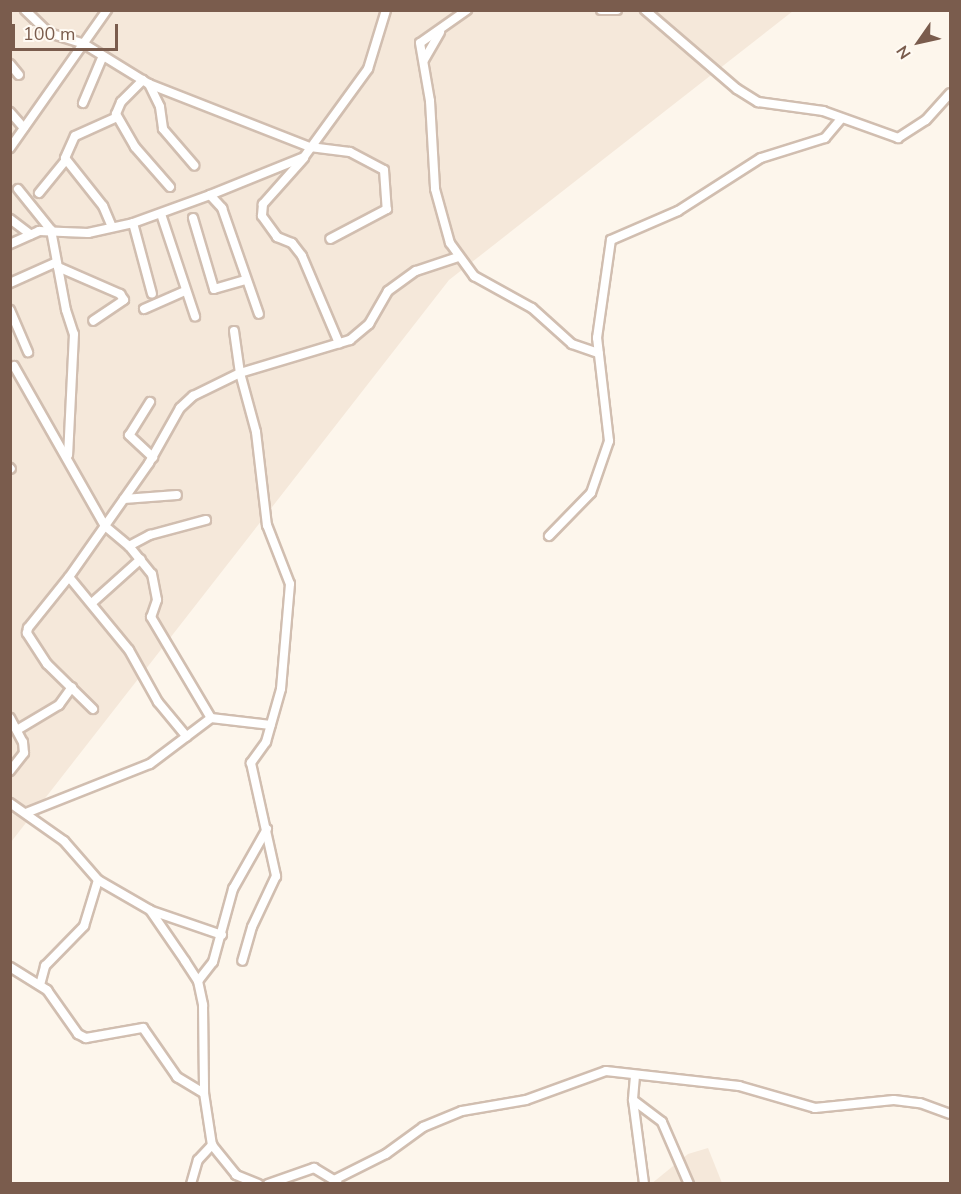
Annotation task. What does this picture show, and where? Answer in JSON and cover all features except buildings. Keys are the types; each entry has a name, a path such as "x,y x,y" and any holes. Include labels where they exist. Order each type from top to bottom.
{"street":[{"path":"25,10 49,33 84,44 102,58 146,82 310,147 350,152 387,174 387,209 330,239"},
{"path":"10,148 107,10"},
{"path":"339,344 302,256 292,243 278,237 262,216 263,204 304,158 368,69 386,10"},
{"path":"467,10 440,32 420,43 424,60 435,189 458,257 474,276 532,308 572,344 598,353"},
{"path":"601,10 617,10"},
{"path":"645,10 748,98 823,111 898,138 926,120 951,93"},
{"path":"424,60 440,32"},
{"path":"83,103 102,58"},
{"path":"10,64 19,75"},
{"path":"146,82 121,102 117,117 135,147 170,187"},
{"path":"146,82 160,107 163,129 194,165"},
{"path":"10,112 24,128"},
{"path":"39,194 65,160 75,136 117,117"},
{"path":"549,536 591,493 609,441 597,338 611,240 678,211 761,158 825,138 841,119"},
{"path":"10,244 51,230 88,232 133,223 304,158"},
{"path":"65,160 90,187 112,227"},
{"path":"18,189 51,230 74,334 68,459"},
{"path":"210,195 222,208 259,314"},
{"path":"161,214 195,316"},
{"path":"193,218 214,289 246,280"},
{"path":"10,219 31,235"},
{"path":"133,223 152,294"},
{"path":"93,709 47,664 27,633 153,457 187,401 240,373 339,344 360,334 383,297 404,279 458,257"},
{"path":"10,283 57,264 120,294 124,300 93,321"},
{"path":"144,309 185,291"},
{"path":"12,317 28,352"},
{"path":"234,331 240,373 256,432 267,525 290,584 286,657 266,742 251,764 276,876 252,927 242,961"},
{"path":"14,366 105,526 141,559 157,591 151,617 211,718"},
{"path":"150,402 129,435 153,457"},
{"path":"123,499 177,495"},
{"path":"129,546 150,535 206,520"},
{"path":"93,602 141,559"},
{"path":"69,577 93,602 129,650 158,702 187,737"},
{"path":"17,730 59,705 72,687"},
{"path":"10,718 17,730 24,753 10,771"},
{"path":"26,813 150,764 211,718 271,725"},
{"path":"10,803 64,841 98,880 150,910 222,935"},
{"path":"198,981 213,962 233,889 267,829"},
{"path":"40,985 45,966 84,926 98,880"},
{"path":"150,910 198,981 204,1023 204,1093 212,1145 236,1175 258,1184"},
{"path":"10,967 40,985 86,1038 136,1026 143,1028 177,1077 204,1093"},
{"path":"268,1184 314,1168 337,1182 386,1154 423,1127 462,1111 526,1100 590,1074 618,1071 635,1076 739,1086 814,1108 894,1100 920,1103 951,1114"},
{"path":"635,1076 633,1100 644,1184"},
{"path":"633,1100 662,1122 689,1184"},
{"path":"191,1184 198,1160 212,1145"}],"shaded area":[{"path":"11,11 793,11 449,280 11,842"},
{"path":"708,1148 722,1183 651,1184 688,1154"}]}
